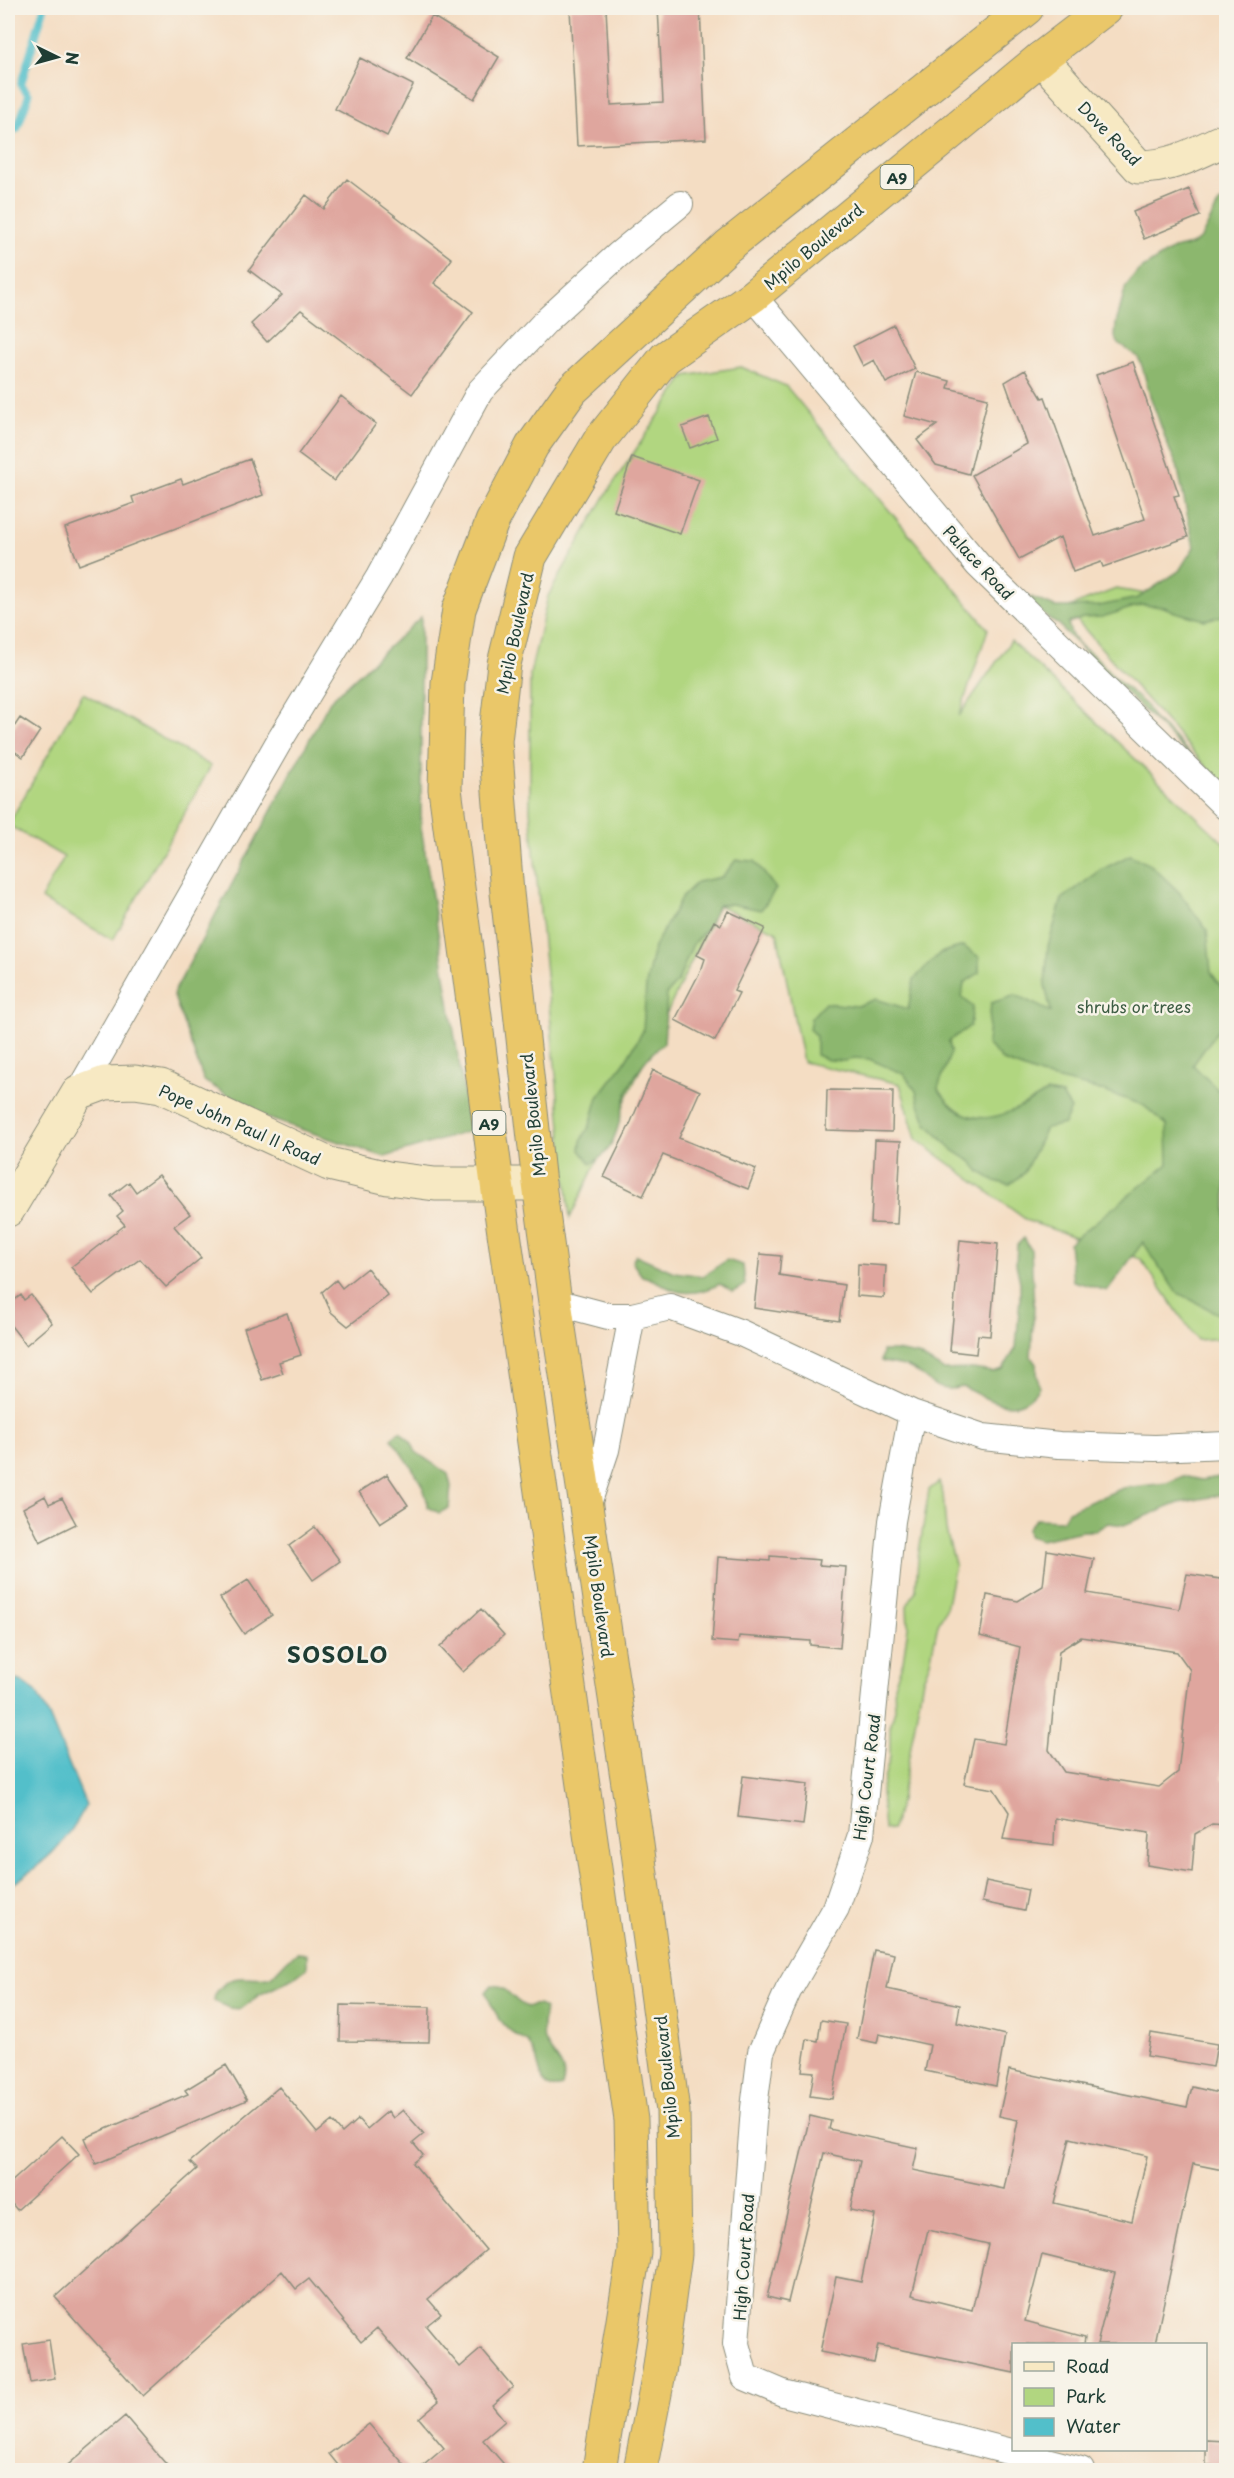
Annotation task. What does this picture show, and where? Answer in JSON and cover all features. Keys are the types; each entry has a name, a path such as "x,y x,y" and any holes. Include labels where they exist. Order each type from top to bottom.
{"highway":[{"name":"A9","path":"599,2470 634,2252 631,2120 497,1184 445,789 448,683 459,609 492,522 538,437 572,390 728,246 1027,8"},
{"name":"Mpilo Boulevard","path":"640,2470 659,2373 675,2254 673,2111 539,1184 507,893 495,741 504,664 530,557 600,440 665,358 753,296 1041,58 1106,8"}],"main road":[{"name":"Dove Road","path":"1041,58 1139,167 1160,167 1176,163 1227,139"},
{"name":"Pope John Paul II Road","path":"78,1093 105,1083 135,1082 161,1086 329,1164 388,1178 435,1184 539,1184"},
{"path":"8,1210 78,1093"}],"street":[{"path":"78,1093 280,740 379,577 480,391 546,321 618,255 680,204"},
{"name":"Palace Road","path":"753,296 978,565 1227,807"},
{"path":"555,1302 608,1316 633,1316 670,1307 741,1333 912,1413 983,1437 1048,1444 1155,1448 1227,1445"},
{"path":"587,1507 606,1450 633,1316"},
{"name":"High Court Road","path":"912,1413 892,1521 861,1835 836,1908 788,1991 761,2052 754,2108 736,2344 745,2377 783,2393 1081,2470"}],"green space":[{"path":"1226,200 1226,615 1205,620 1164,607 1141,605 1102,617 1083,618 1068,623 1071,634 1081,646 1097,658 1117,680 1145,704 1154,719 1226,792 1059,624 1029,603 1031,597 1055,607 1099,606 1138,598 1179,571 1194,547 1177,465 1150,396 1142,366 1138,357 1119,344 1115,337 1116,324 1126,286 1138,271 1173,249 1191,245 1201,238 1219,203"},
{"path":"741,367 786,386 988,629 959,716 1011,641 1226,845 1226,1338 1197,1340 1141,1259 1028,1221 916,1139 900,1084 803,1062 777,932 718,905 570,1218 530,810 530,674 548,596 607,493 685,376"},
{"path":"1116,589 1226,607 1226,789 1066,608"},
{"path":"421,617 421,827 470,1131 385,1157 267,1118 204,1081 173,994 330,701"},
{"path":"83,693 211,766 113,940 41,899 64,857 8,825"},
{"name":"shrubs or trees","path":"1130,855 1151,865 1179,892 1207,930 1211,972 1226,994 1226,1019 1193,1065 1226,1098 1226,1318 1176,1292 1143,1242 1107,1291 1073,1281 1069,1243 1168,1164 1167,1125 1143,1105 1097,1089 1046,1077 1003,1061 987,1044 991,1003 1016,995 1051,1012 1045,985 1048,946 1062,899 1101,870"},
{"path":"736,860 755,861 776,889 761,910 731,904 718,905 708,927 693,944 678,981 667,994 664,1043 636,1074 626,1096 619,1125 610,1146 591,1164 580,1150 581,1141 590,1125 598,1097 624,1063 643,1031 646,985 654,947 682,897 697,882 722,877"},
{"path":"963,946 979,957 979,973 964,983 962,997 973,1007 970,1026 949,1041 951,1052 938,1088 950,1103 963,1113 976,1117 1004,1114 1047,1092 1062,1095 1071,1109 1064,1124 1046,1128 1024,1173 1009,1185 995,1181 980,1172 972,1162 954,1151 927,1124 916,1091 904,1074 869,1059 828,1060 816,1055 816,1036 809,1029 811,1018 825,1003 857,1006 876,999 908,1009 914,979 940,953"},
{"path":"1024,1238 1031,1250 1034,1307 1031,1357 1036,1364 1039,1387 1031,1397 1022,1403 1003,1404 963,1387 951,1389 936,1386 913,1369 881,1361 882,1351 896,1351 918,1355 943,1370 972,1369 993,1372 1003,1369 1016,1348 1020,1297 1020,1282 1016,1264 1017,1245"},
{"path":"636,1255 674,1272 703,1276 727,1260 743,1265 745,1285 733,1292 720,1284 698,1292 679,1292 642,1276 632,1262"},
{"path":"400,1431 411,1442 416,1452 448,1474 451,1486 449,1508 439,1513 428,1507 419,1479 391,1438"},
{"path":"1183,1476 1201,1480 1226,1476 1226,1494 1179,1503 1124,1525 1108,1523 1095,1531 1082,1531 1041,1540 1028,1536 1027,1528 1036,1519 1063,1520 1068,1511 1123,1488 1167,1483"},
{"path":"939,1482 943,1494 946,1530 955,1564 946,1609 938,1624 930,1662 923,1679 898,1812 891,1829 884,1830 881,1791 890,1757 890,1727 895,1709 894,1685 903,1661 908,1627 907,1606 916,1590 918,1558 929,1490"},
{"path":"297,1953 307,1954 307,1968 294,1978 259,1995 241,2009 229,2008 214,2001 216,1992 226,1983 238,1978 271,1977"},
{"path":"492,1985 503,1988 523,2005 528,2007 536,2005 545,2009 543,2035 561,2066 564,2079 562,2086 550,2087 544,2082 528,2042 514,2034 497,2016 486,1992"}],"water":[{"path":"8,1679 21,1681 37,1693 86,1805 71,1830 53,1852 8,1887"}],"building":[{"path":"570,8 606,8 611,105 663,102 658,8 700,8 706,139 577,146"},
{"path":"432,16 499,57 474,99 407,58"},
{"path":"360,58 413,85 387,136 335,109"},
{"path":"347,179 452,259 434,283 473,312 412,394 301,310 267,342 251,324 282,295 249,270 306,195 324,209"},
{"path":"1189,189 1200,216 1144,239 1133,212"},
{"path":"894,325 915,369 886,383 874,360 863,366 853,346"},
{"path":"1133,362 1179,495 1174,496 1188,537 1103,567 1101,562 1073,572 1060,537 1019,559 972,475 1027,444 1005,382 1025,370 1042,398 1045,397 1095,536 1145,519 1096,375"},
{"path":"916,372 950,381 948,388 988,398 969,474 936,465 917,440 937,425 904,416"},
{"path":"341,396 376,424 334,481 298,454"},
{"path":"709,417 717,438 690,448 682,427"},
{"path":"632,457 699,480 680,534 614,511"},
{"path":"250,459 263,495 79,565 65,528 134,503 132,497 181,479 183,484"},
{"path":"20,718 40,731 23,757 8,747 8,736"},
{"path":"728,911 765,928 734,991 739,993 715,1041 675,1020 702,968 705,959 697,955 714,921 721,925"},
{"path":"653,1070 700,1091 679,1138 756,1169 748,1189 663,1155 643,1196 604,1177"},
{"path":"827,1090 893,1091 892,1132 826,1130"},
{"path":"875,1140 901,1141 897,1224 871,1223"},
{"path":"159,1175 190,1214 174,1226 201,1258 166,1287 140,1259 93,1294 71,1267 125,1225 117,1216 123,1211 111,1196 129,1182 136,1192"},
{"path":"960,1240 998,1244 990,1336 978,1335 976,1354 950,1351"},
{"path":"760,1254 781,1256 779,1275 844,1285 839,1321 754,1308"},
{"path":"858,1264 886,1266 884,1298 857,1296"},
{"path":"367,1268 388,1296 348,1326 331,1312 322,1292 336,1280 342,1288"},
{"path":"21,1295 24,1300 31,1295 52,1323 26,1345 8,1322 8,1305"},
{"path":"287,1313 301,1355 279,1362 283,1373 262,1380 244,1328"},
{"path":"387,1474 408,1505 380,1523 359,1492"},
{"path":"45,1496 49,1504 62,1498 76,1524 40,1542 23,1508"},
{"path":"315,1527 340,1561 313,1580 289,1546"},
{"path":"1047,1550 1094,1559 1087,1593 1179,1609 1187,1574 1227,1580 1227,1738 1222,1779 1227,1779 1227,1825 1212,1824 1195,1834 1192,1872 1147,1865 1149,1833 1055,1818 1054,1845 1003,1839 1009,1812 994,1789 964,1784 974,1739 1004,1744 1020,1647 980,1636 987,1595 1018,1601 1043,1586","holes":["1081,1637 1177,1652 1190,1670 1178,1772 1159,1787 1064,1772 1049,1750 1059,1651"]},
{"path":"770,1556 820,1560 819,1565 846,1567 840,1648 810,1645 810,1641 739,1636 738,1643 712,1641 718,1557 770,1561"},
{"path":"248,1580 272,1615 244,1634 220,1598"},
{"path":"481,1609 504,1635 463,1672 440,1647"},
{"path":"743,1776 808,1784 803,1825 738,1817"},
{"path":"986,1881 1028,1890 1024,1911 982,1902"},
{"path":"874,1950 894,1954 887,1989 960,2005 957,2023 1005,2035 996,2086 925,2071 930,2045 879,2034 877,2043 857,2039"},
{"path":"341,2005 430,2007 429,2042 340,2041"},
{"path":"821,2020 846,2024 832,2099 810,2096 814,2072 802,2071 807,2039 818,2041"},
{"path":"1151,2033 1217,2044 1213,2067 1147,2056"},
{"path":"226,2065 247,2100 96,2164 85,2138 188,2094 185,2090"},
{"path":"1009,2070 1187,2107 1192,2087 1227,2095 1227,2151 1223,2170 1193,2164 1155,2343 1097,2343 1115,2273 1042,2255 1025,2321 1085,2337 1084,2343 1012,2343 1012,2373 878,2345 874,2363 820,2352 836,2277 861,2282 875,2215 850,2210 860,2161 824,2153 788,2302 767,2297 810,2116 831,2121 829,2129 918,2148 913,2170 1004,2189 1018,2120 999,2116","holes":["1070,2138 1147,2156 1132,2221 1054,2203","928,2230 988,2244 972,2310 912,2295"]},
{"path":"279,2087 317,2133 332,2121 342,2133 358,2119 367,2129 388,2111 393,2118 403,2110 424,2134 413,2143 423,2155 413,2163 486,2250 428,2299 441,2314 426,2326 460,2367 481,2349 513,2387 492,2405 505,2421 483,2440 509,2470 418,2470 444,2448 419,2418 439,2401 377,2328 361,2342 309,2279 296,2289 282,2271 143,2396 55,2297 197,2169 190,2162"},
{"path":"62,2136 79,2154 17,2210 8,2199 8,2185"},
{"path":"49,2340 55,2379 30,2383 23,2344"},
{"path":"125,2416 171,2470 62,2470"},
{"path":"369,2424 409,2470 342,2470 329,2454"},
{"path":"1207,2440 1227,2441 1227,2467 1206,2465"}],"waterway":[{"path":"8,131 17,129 29,95 21,84 44,8"}],"district":[{"name":"SOSOLO","path":"338,1653"}]}
